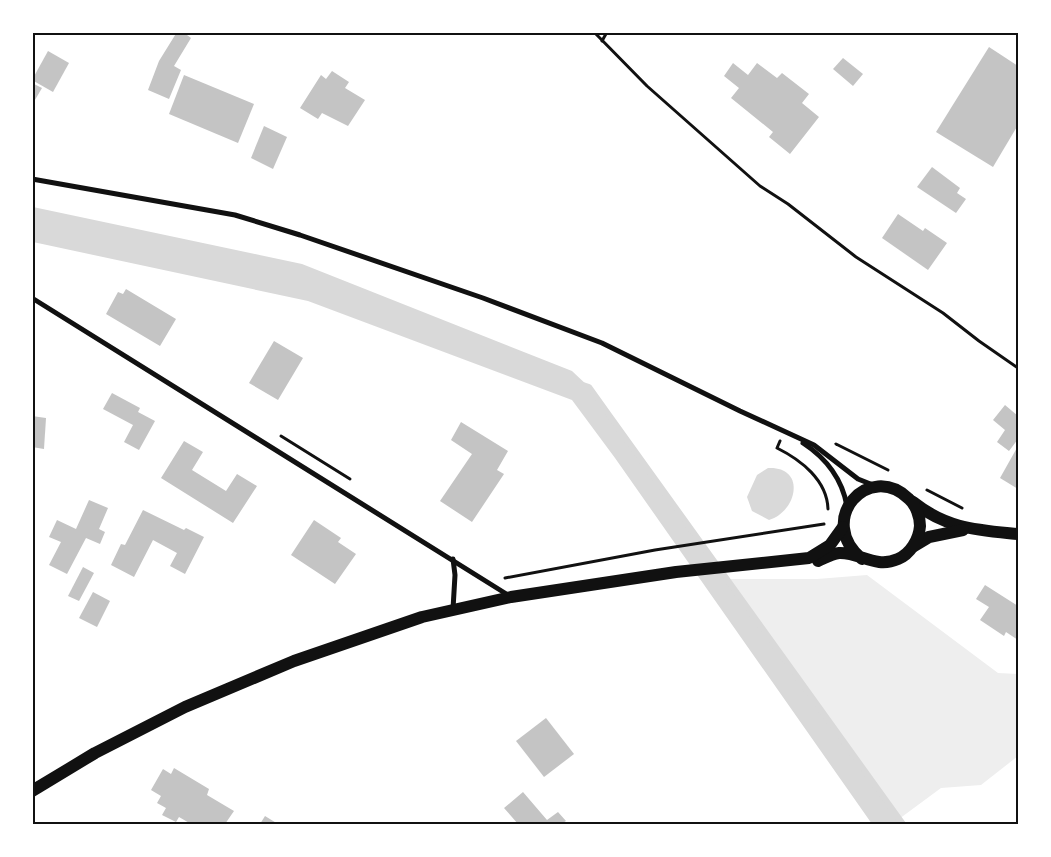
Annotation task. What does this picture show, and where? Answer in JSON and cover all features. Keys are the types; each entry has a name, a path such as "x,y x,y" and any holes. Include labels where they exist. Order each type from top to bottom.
{"main road":[{"path":"862,559 846,541 843,528 847,506 860,493 877,486 889,487 902,492 912,501 944,522 970,529 1018,534"},
{"path":"910,551 917,540 920,526 918,513 912,501"},
{"path":"758,564 812,558 832,543 843,528"},
{"path":"32,791 94,753 185,707 294,661 422,617 511,597 735,565 813,562 839,553 874,563 886,563 899,559 918,542 929,537 970,529"}],"street":[{"path":"32,179 235,215 300,235 483,298 602,343 821,449 858,479 877,486"},
{"path":"32,298 453,559 511,597"},
{"path":"784,432 822,458 841,484 847,506"},
{"path":"453,559 455,574 453,609"}],"path":[{"path":"594,32 647,86 760,186 788,204 856,257 943,313 979,342 1018,368"},
{"path":"602,41 607,32"},
{"path":"784,432 777,448 799,461 812,473 822,488 828,512"},
{"path":"832,442 894,473"},
{"path":"920,486 964,509"},
{"path":"507,578 655,550 823,525 827,518"}],"shaded area":[{"path":"33,207 302,264 572,371 589,387 903,824 872,824 615,458 572,400 308,301 33,242"},
{"path":"768,468 780,469 788,474 793,481 794,490 786,508 779,515 769,520 752,511 747,497 757,475"},
{"path":"867,575 998,673 1018,674 1018,756 981,785 941,788 899,819 727,579 817,579"}],"building":[{"path":"177,32 183,32 191,38 174,66 181,70 169,99 148,90 159,61"},
{"path":"989,47 1018,66 1018,125 993,167 936,132"},
{"path":"48,51 69,63 53,92 32,80"},
{"path":"843,58 863,74 853,86 833,69"},
{"path":"733,63 748,75 757,63 777,78 782,73 809,94 802,103 819,117 790,154 769,137 773,132 731,98 739,88 724,76"},
{"path":"332,71 349,82 345,88 365,100 348,126 322,113 318,119 300,108 321,75 326,79"},
{"path":"184,75 254,104 238,143 169,114"},
{"path":"32,83 42,88 32,105"},
{"path":"264,126 287,137 273,169 251,158"},
{"path":"932,167 960,188 957,193 966,199 956,213 917,187"},
{"path":"898,214 923,231 925,228 947,243 928,270 882,238"},
{"path":"126,289 176,319 160,346 106,314 118,292 123,294"},
{"path":"274,341 303,358 278,400 249,383"},
{"path":"112,393 140,408 138,412 155,421 139,450 124,442 133,425 103,409"},
{"path":"1005,405 1018,416 1018,439 1009,451 997,442 1005,430 993,420"},
{"path":"32,416 46,418 44,449 32,447"},
{"path":"461,422 508,451 497,470 504,474 472,522 440,501 472,454 451,440"},
{"path":"184,441 203,452 192,470 226,491 237,474 257,486 233,523 161,478"},
{"path":"1018,446 1018,489 1000,478"},
{"path":"89,500 108,508 99,529 105,532 100,544 86,538 67,574 49,565 61,542 49,537 57,520 76,529"},
{"path":"143,510 184,530 186,528 204,537 185,574 170,566 177,553 153,540 134,577 111,565 121,544 125,545"},
{"path":"314,520 341,538 338,542 356,554 335,584 291,555"},
{"path":"83,567 94,573 79,601 68,596"},
{"path":"985,585 1018,606 1018,640 1006,632 1004,636 980,620 989,607 976,599"},
{"path":"93,592 110,601 97,627 79,618"},
{"path":"546,718 574,754 544,777 516,741"},
{"path":"174,768 209,789 207,795 234,811 225,824 191,824 179,817 176,822 162,815 166,808 157,803 161,796 151,790 163,769 171,774"},
{"path":"523,792 547,820 558,812 566,821 561,824 518,824 504,808"},
{"path":"265,816 278,824 260,824"}],"waterway":[{"path":"583,385 589,387 903,824"}]}
